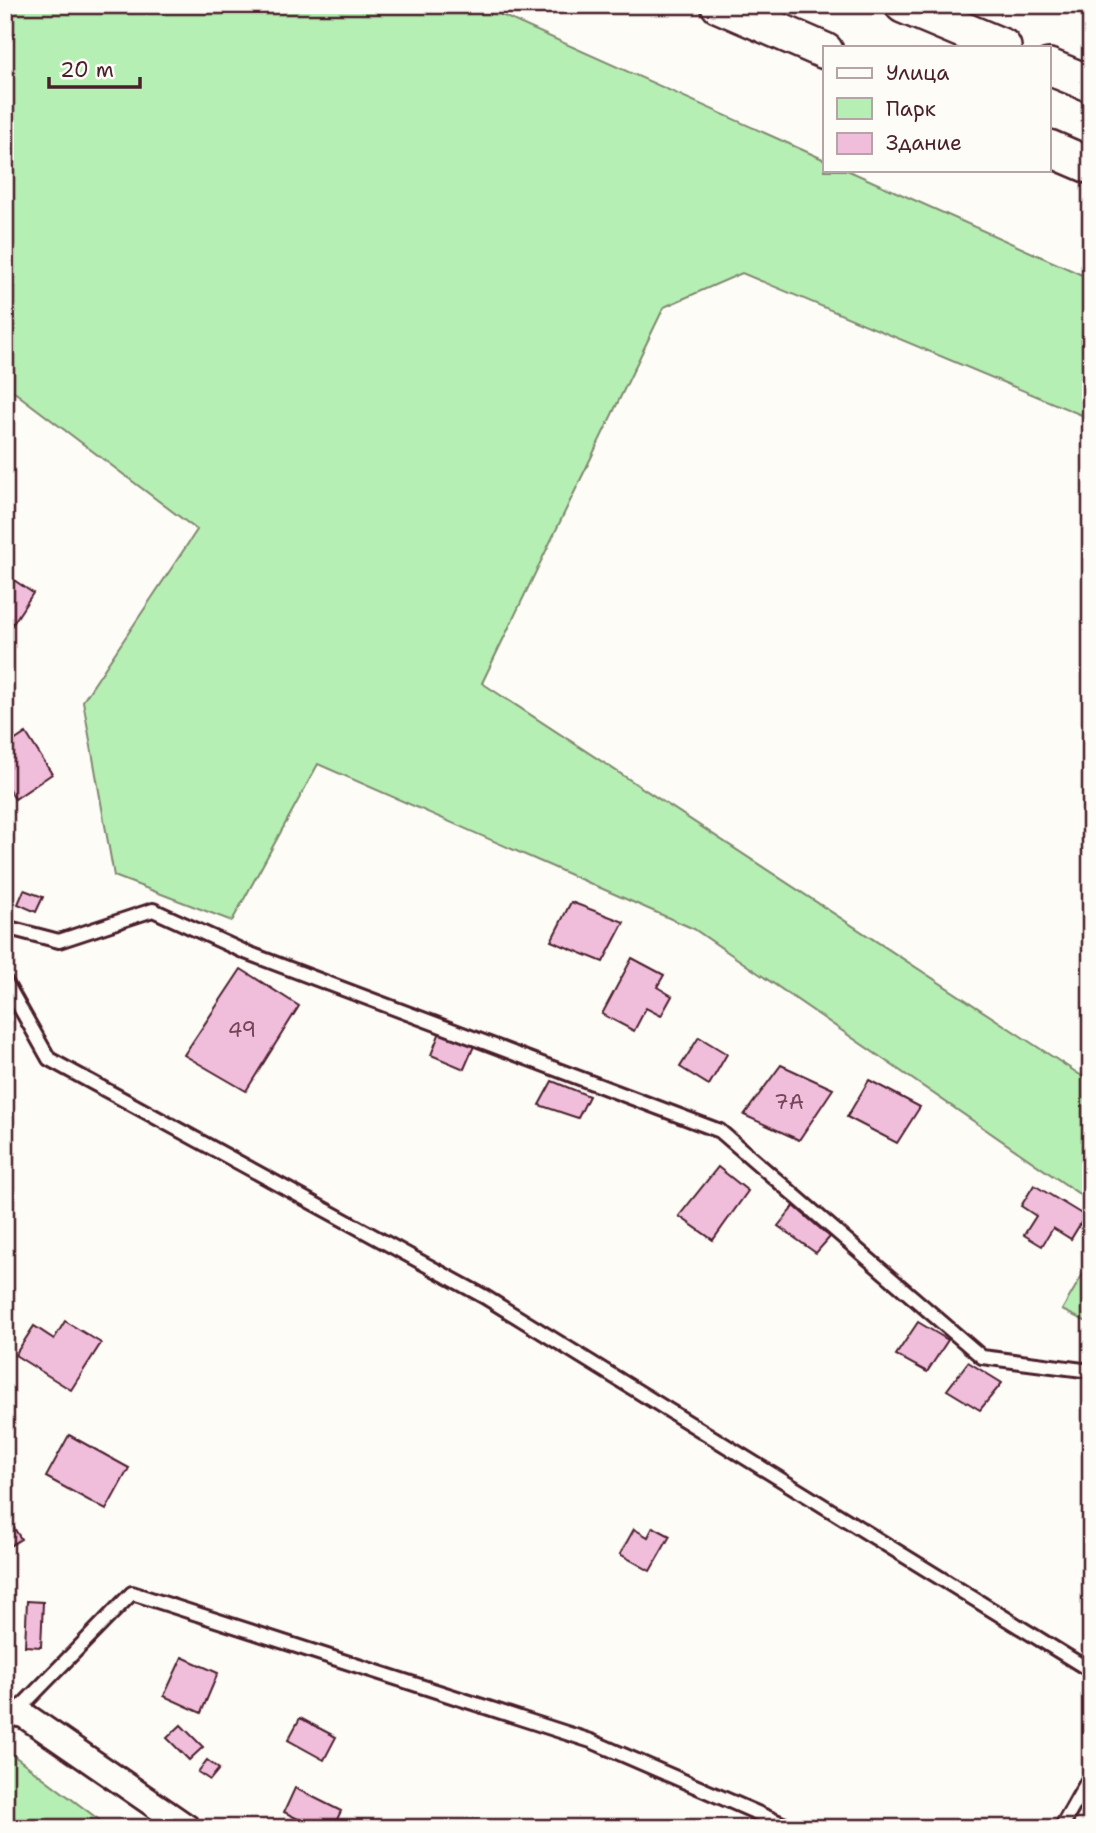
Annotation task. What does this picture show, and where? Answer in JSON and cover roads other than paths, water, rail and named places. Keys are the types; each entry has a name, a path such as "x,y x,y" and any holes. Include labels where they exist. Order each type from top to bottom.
{"main road":[{"path":"719,5 823,50"},
{"path":"903,5 1001,46"},
{"path":"1050,67 1091,85"},
{"path":"1050,148 1091,166"}],"street":[{"path":"9,1713 24,1715 188,1828"}],"lane":[{"path":"5,928 59,941 153,910 245,952 720,1130 982,1357 1091,1371"},
{"path":"5,981 49,1059 485,1297 1091,1671"},
{"path":"9,1713 132,1593 591,1741 792,1828"},
{"path":"1062,1828 1091,1775"}]}
